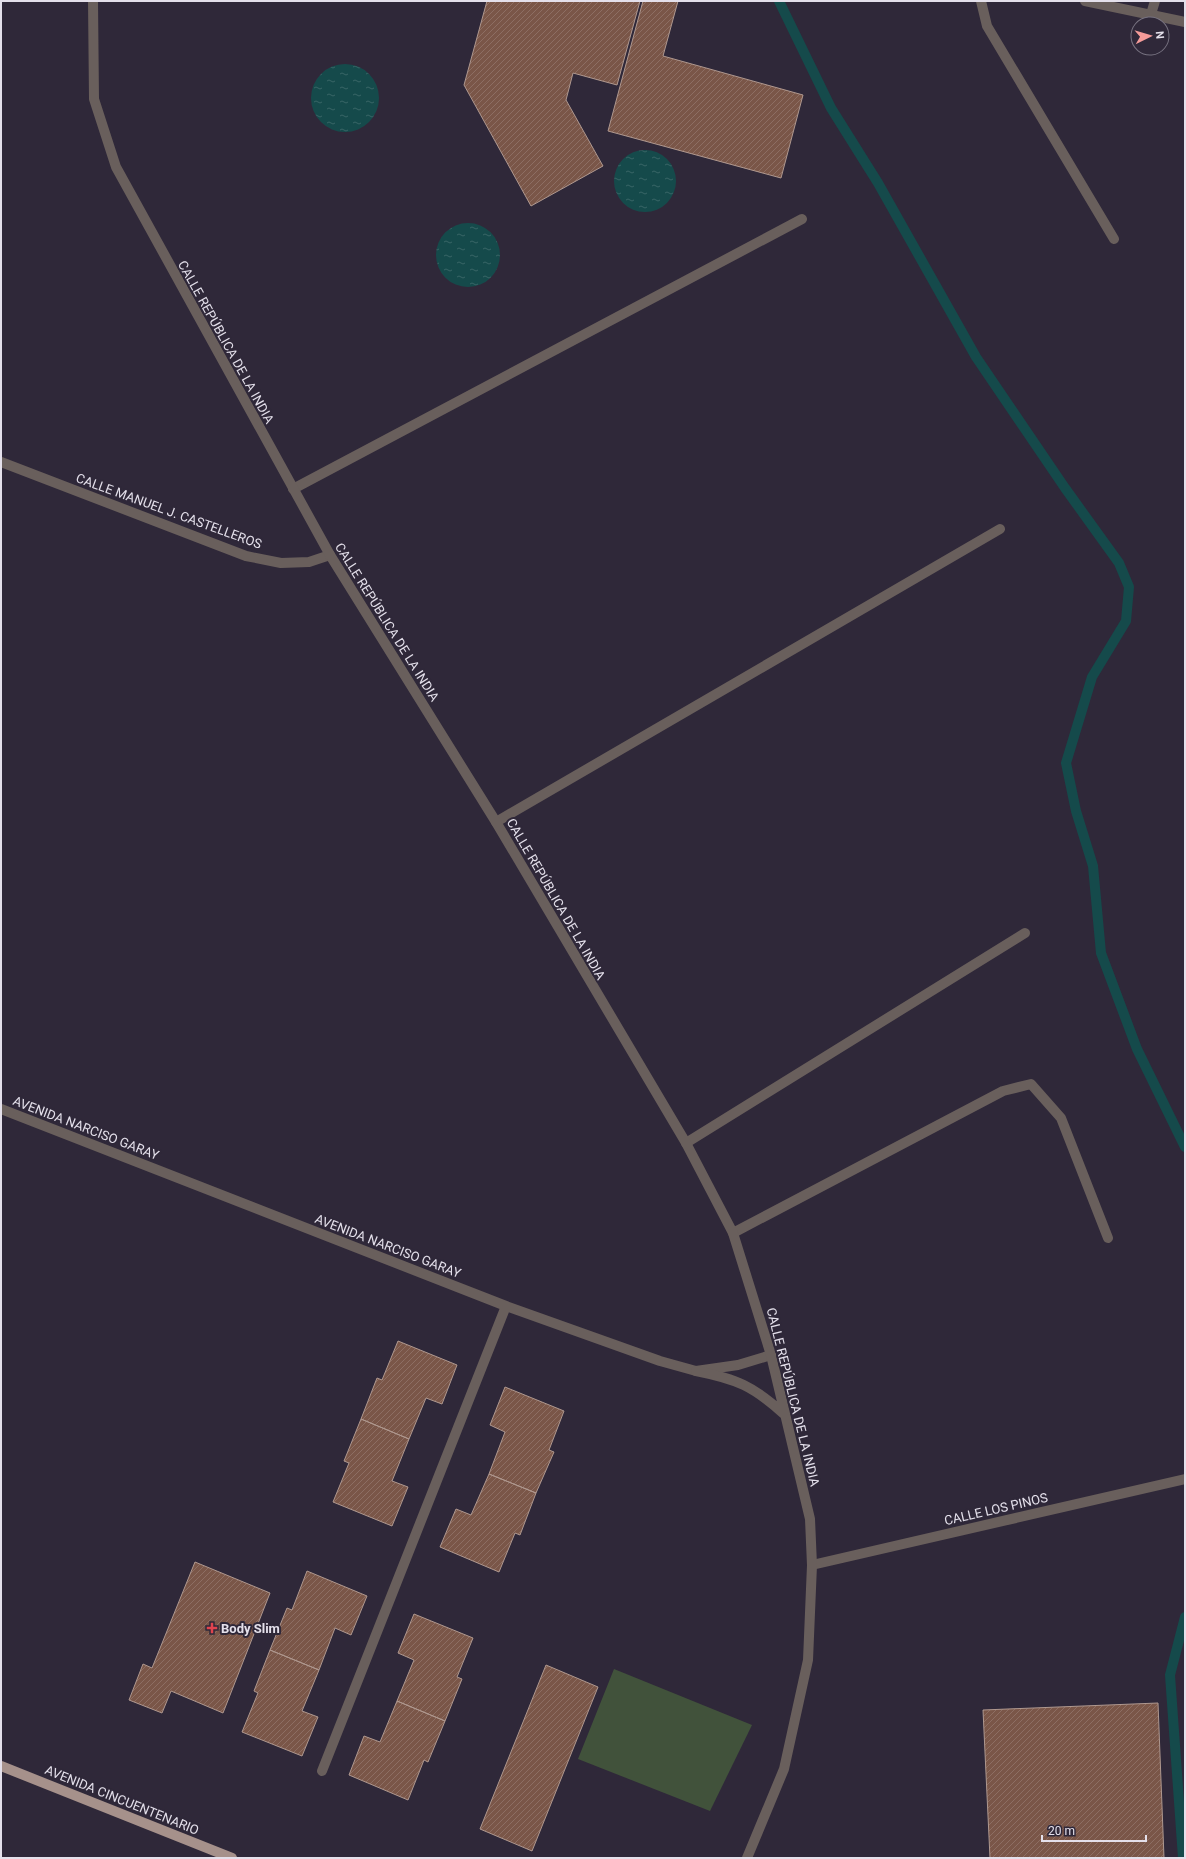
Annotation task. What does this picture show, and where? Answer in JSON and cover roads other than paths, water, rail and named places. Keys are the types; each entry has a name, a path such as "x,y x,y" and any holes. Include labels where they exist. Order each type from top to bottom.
{"main road":[{"name":"AVENIDA CINCUENTENARIO","path":"1,1766 232,1858"}],"street":[{"name":"CALLE REPÚBLICA DE LA INDIA","path":"93,1 94,99 116,168 330,555 496,822 686,1143 734,1233 771,1355 810,1519 812,1565 808,1660 784,1769 747,1858"},
{"path":"981,1 987,26 1114,239"},
{"path":"1085,1 1185,22"},
{"path":"1151,14 1155,1"},
{"path":"293,489 802,219"},
{"name":"CALLE MANUEL J. CASTELLEROS","path":"1,462 246,556 281,563 309,562 330,555"},
{"path":"496,822 1000,529"},
{"path":"686,1143 1025,933"},
{"path":"734,1233 1003,1091 1031,1084 1061,1118 1108,1238"},
{"name":"AVENIDA NARCISO GARAY","path":"1,1109 506,1306 660,1361 696,1371 738,1365 771,1355"},
{"path":"322,1771 506,1306"},
{"path":"696,1371 722,1376 745,1384 766,1397 784,1414"},
{"name":"CALLE LOS PINOS","path":"812,1565 1185,1479"}],"water":[{"path":"345,64 358,67 369,74 376,85 379,98 376,111 369,122 358,129 345,132 332,129 321,122 314,111 311,98 314,85 321,74 332,67"},
{"path":"645,150 662,155 667,159 671,164 676,181 671,198 667,203 662,207 645,212 628,207 623,203 619,198 614,181 619,164 623,159 628,155"},
{"path":"462,223 474,223 491,232 498,243 500,255 498,267 491,278 474,287 462,287 450,282 441,273 436,261 436,249 441,237 450,228"}],"waterway":[{"path":"779,1 831,108 878,183 976,357 1065,488 1119,563 1129,587 1126,621 1092,677 1066,763 1076,811 1093,866 1101,953 1137,1049 1185,1147"},
{"path":"1183,1858 1170,1675 1185,1617"}],"place":[{"name":"Body Slim","path":"212,1628"}]}
